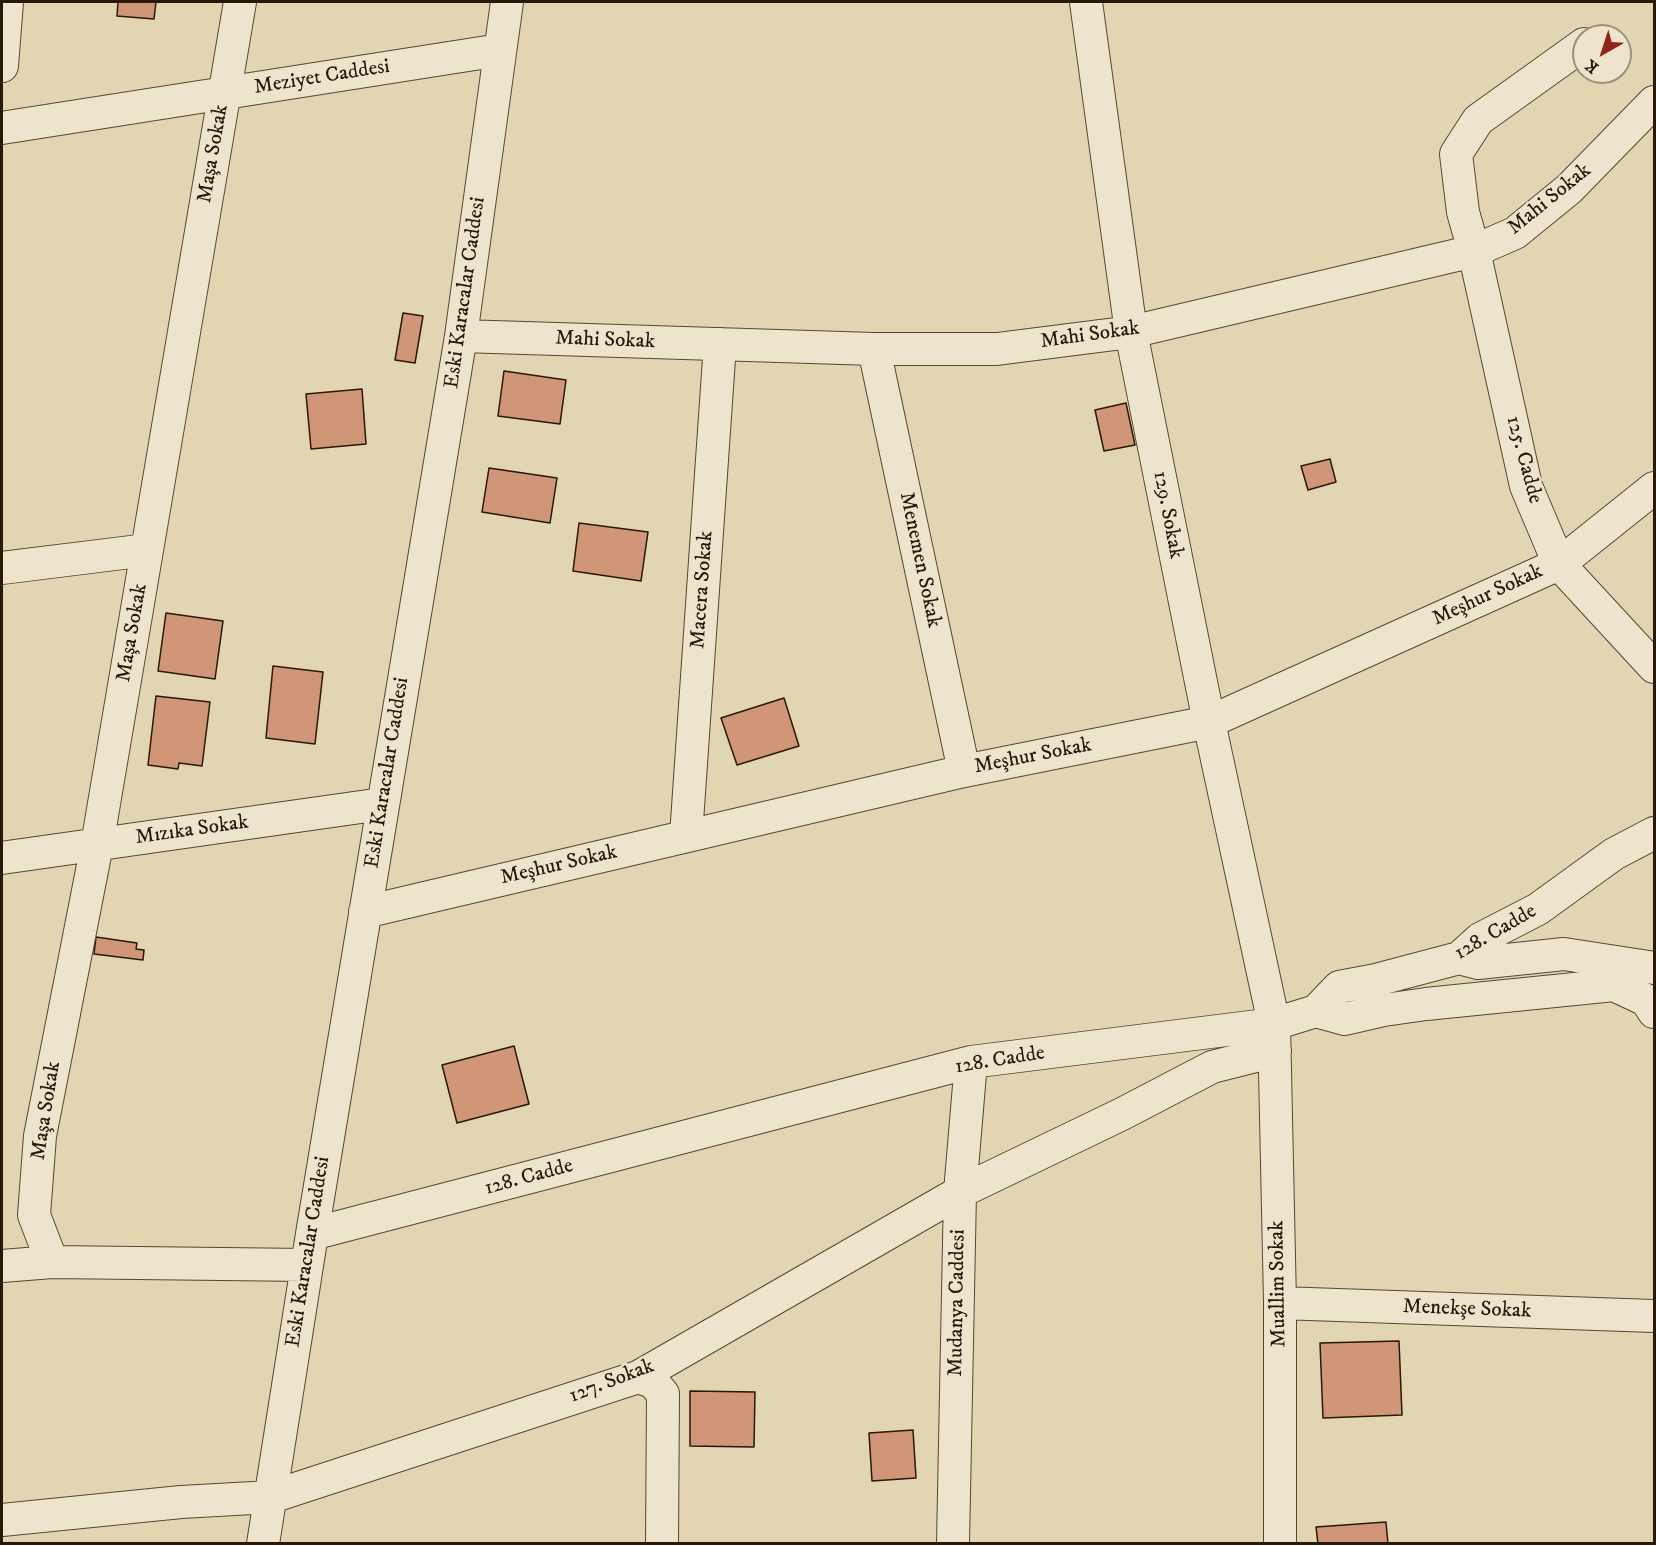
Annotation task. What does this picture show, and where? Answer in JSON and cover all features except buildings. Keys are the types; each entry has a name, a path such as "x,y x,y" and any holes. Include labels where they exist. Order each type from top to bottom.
{"street":[{"path":"2,66 7,2"},
{"name":"Maşa Sokak","path":"52,1262 34,1215 40,1136 97,844 240,2"},
{"name":"Eski Karacalar Caddesi","path":"263,1544 382,804 461,336 507,2"},
{"name":"129. Sokak","path":"1086,2 1131,332 1274,1038"},
{"name":"Meziyet Caddesi","path":"2,128 500,50"},
{"name":"125. Cadde","path":"1572,53 1478,120 1456,154 1463,212 1474,251 1527,486 1559,564 1654,667"},
{"name":"Mahi Sokak","path":"461,336 873,348 997,349 1131,332 1474,251 1515,233 1569,189 1654,102"},
{"name":"Macera Sokak","path":"686,836 720,344"},
{"name":"Menemen Sokak","path":"873,348 964,771"},
{"name":"Meşhur Sokak","path":"365,912 964,771 1209,723 1559,564 1654,488"},
{"path":"2,568 147,550"},
{"name":"Mızıka Sokak","path":"2,858 382,804"},
{"name":"128. Cadde","path":"312,1234 971,1062 1274,1038 1316,1011 1339,987 1376,980 1459,958 1480,939 1538,909 1614,854 1654,833"},
{"path":"1459,958 1478,963 1564,954 1654,969"},
{"path":"1316,1011 1345,1018 1426,1004 1614,985 1646,1000 1654,1012"},
{"name":"127. Sokak","path":"2,1520 180,1502 271,1497 638,1377 960,1192 1274,1038"},
{"name":"Muallim Sokak","path":"1274,1038 1281,1303 1280,1544"},
{"name":"Mudanya Caddesi","path":"953,1544 960,1192 971,1062"},
{"path":"2,1266 52,1262 307,1265"},
{"name":"Menekşe Sokak","path":"1281,1303 1654,1316"},
{"path":"638,1377 652,1382 663,1394 662,1544"}]}
